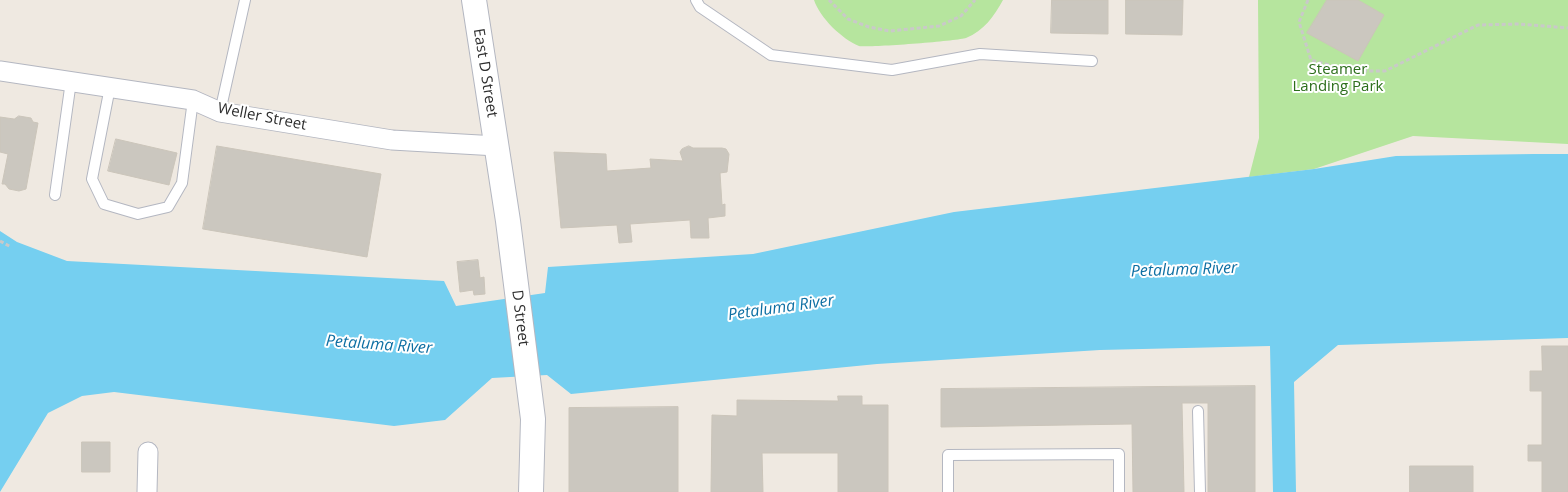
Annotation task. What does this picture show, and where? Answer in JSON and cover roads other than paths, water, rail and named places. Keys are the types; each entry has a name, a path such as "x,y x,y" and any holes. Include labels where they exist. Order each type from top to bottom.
{"street":[{"name":"East D Street","path":"474,0 497,146"},
{"name":"Weller Street","path":"0,70 193,100 220,112 392,140 497,146"},
{"name":"D Street","path":"497,146 533,419 532,492"},
{"path":"147,492 148,452"}],"lane":[{"path":"220,112 246,0"},
{"path":"696,0 700,7 771,55 892,70 980,54 1092,60"},
{"path":"55,195 71,81"},
{"path":"110,87 92,179 104,204 138,214 168,207 182,183 193,100"},
{"path":"1198,411 1200,492"},
{"path":"948,492 948,454 1119,454 1118,492"}],"water":[{"name":"Petaluma River","path":"1568,154 1568,338 1338,345 1294,382 1296,492 1273,492 1270,346 1100,350 877,364 571,394 547,375 492,378 445,420 394,426 114,392 82,396 48,413 0,492 0,231 17,242 67,261 444,281 456,306 545,293 548,267 753,254 954,212 1314,169 1396,156"}],"park label":[{"name":"Steamer Landing Park","path":"1338,78"}]}
